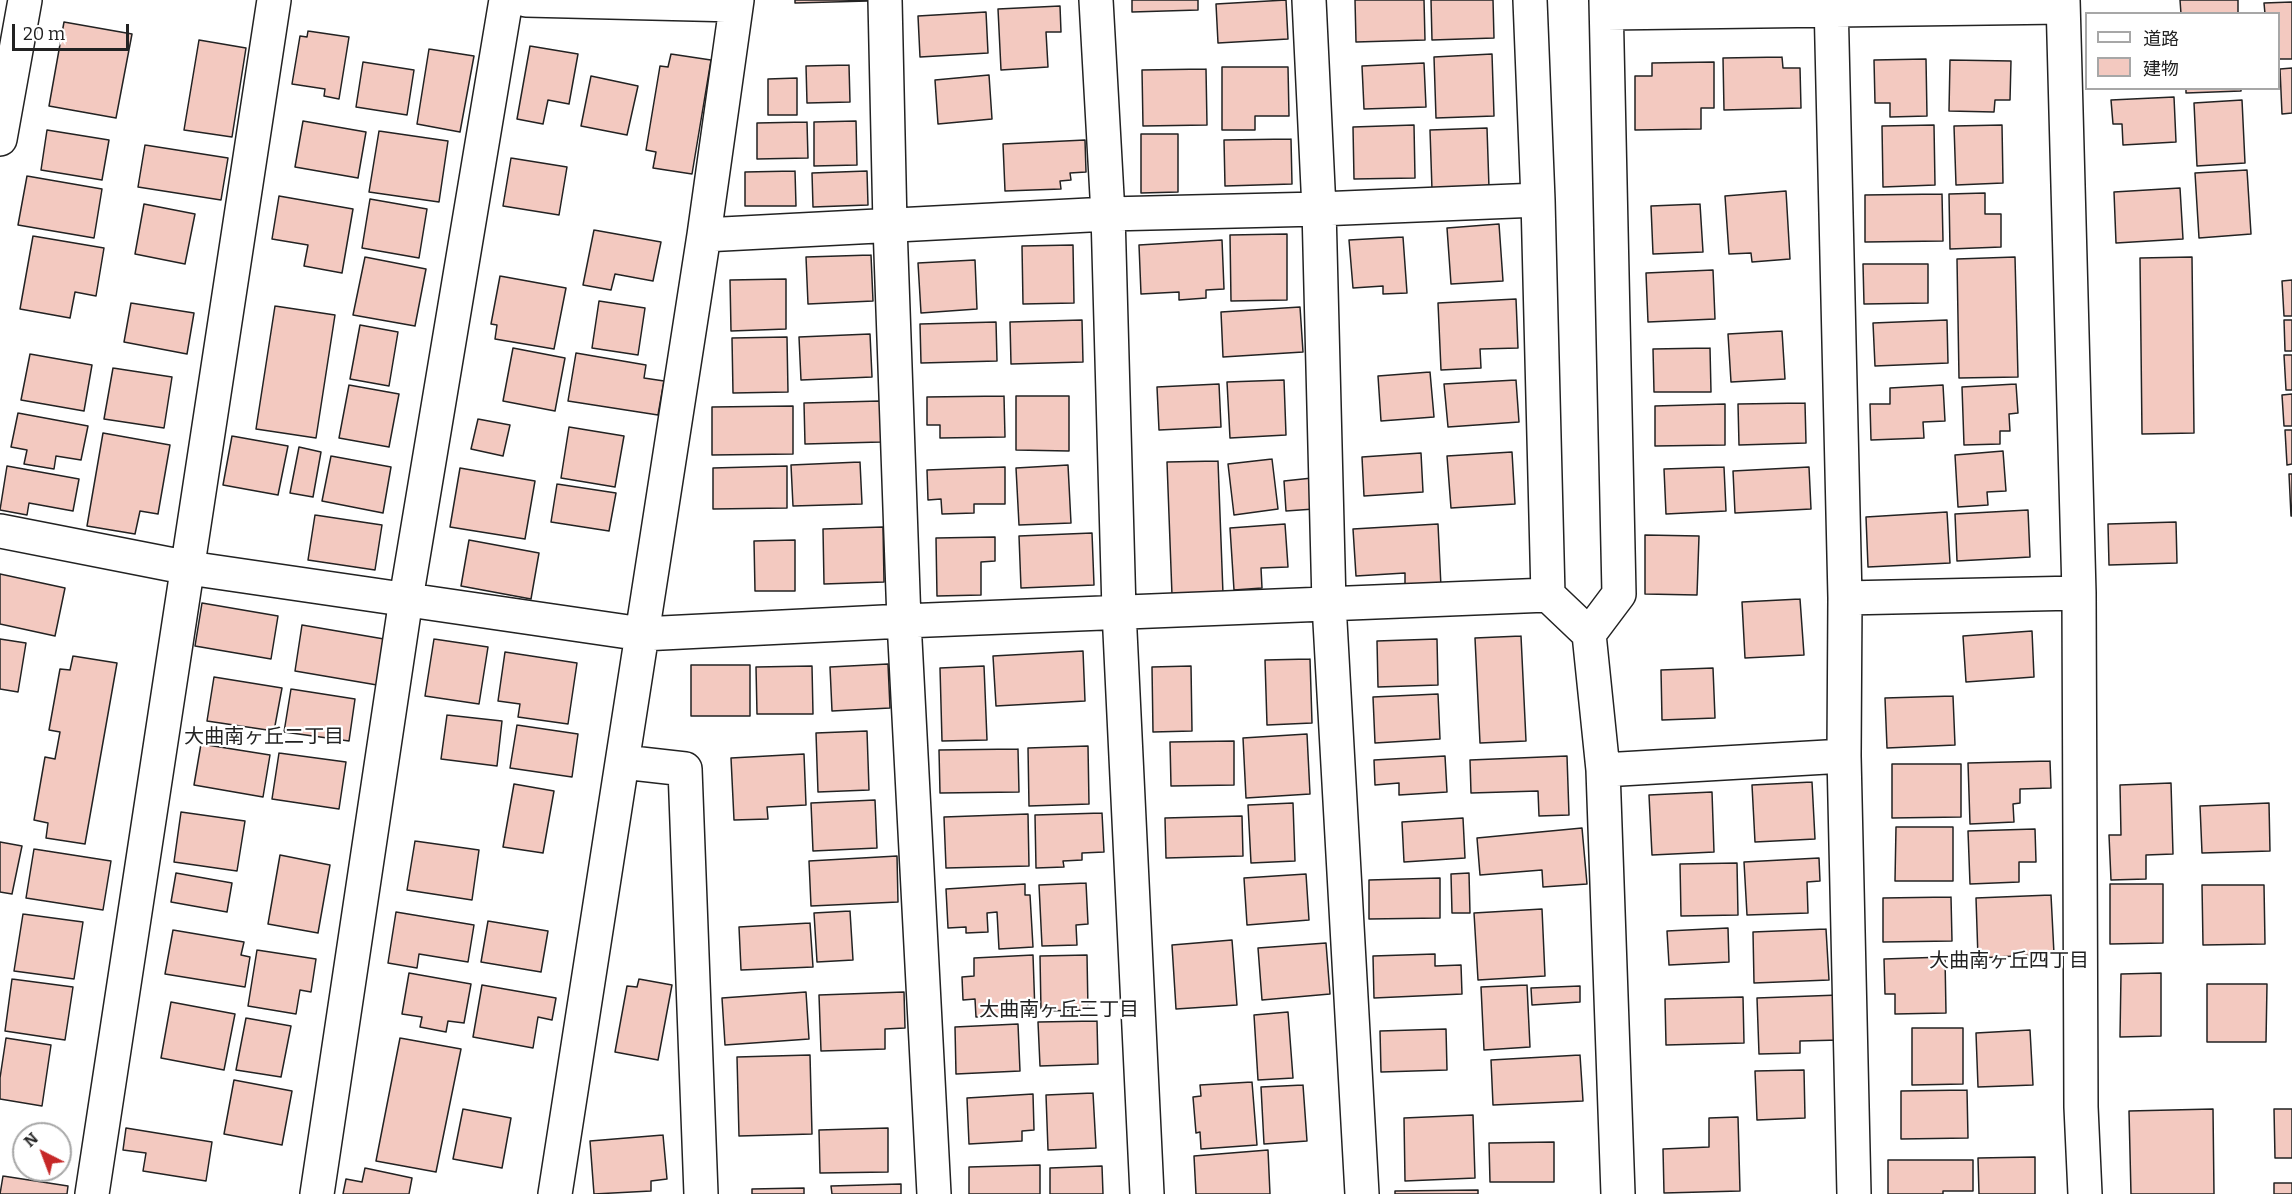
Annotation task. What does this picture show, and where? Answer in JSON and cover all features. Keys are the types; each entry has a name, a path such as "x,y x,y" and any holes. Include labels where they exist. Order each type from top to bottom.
{"street":[{"path":"0,139 25,0"},
{"path":"93,1194 274,0"},
{"path":"317,1194 406,599 506,0"},
{"path":"526,0 737,3 704,235 555,1194"},
{"path":"885,0 890,225 904,621 934,1194"},
{"path":"1096,0 1108,214 1119,612 1147,1194"},
{"path":"1309,0 1319,209 1329,604 1362,1194"},
{"path":"1530,0 1538,200 1548,595"},
{"path":"1831,4 1845,598 1844,756 1854,1194"},
{"path":"1618,1194 1603,770 1590,634 1619,594 1606,7 2063,4 2079,592 2081,1107 2085,1194"},
{"path":"704,235 1108,214 1319,209 1538,200"},
{"path":"0,531 189,568 642,634 1548,595 1590,634"},
{"path":"1845,598 2079,592"},
{"path":"1603,770 1844,756"},
{"path":"623,762 685,769 701,1194"}],"building":[{"path":"795,0 868,0 868,1 795,3"},
{"path":"1132,0 1198,0 1198,10 1132,12"},
{"path":"1286,0 1288,39 1218,43 1216,4"},
{"path":"1355,0 1424,0 1425,40 1356,42"},
{"path":"1431,0 1493,0 1494,38 1432,40"},
{"path":"2180,0 2238,0 2238,12 2181,12"},
{"path":"2292,2 2292,59 2280,59 2280,12 2265,12 2264,3"},
{"path":"1060,6 1061,32 1046,32 1048,67 1001,70 998,9"},
{"path":"986,12 988,53 920,57 918,16"},
{"path":"64,22 132,34 116,118 49,106"},
{"path":"308,31 349,37 339,99 324,96 325,89 292,84 300,36 307,37"},
{"path":"199,40 246,48 232,137 184,130"},
{"path":"530,46 578,54 569,104 548,100 543,124 517,119"},
{"path":"429,49 474,56 460,132 417,124"},
{"path":"671,54 711,60 692,174 653,168 656,152 646,150 660,66 668,67"},
{"path":"1492,54 1494,116 1436,118 1434,57"},
{"path":"1782,57 1783,68 1800,68 1801,108 1724,110 1723,58"},
{"path":"1926,59 1927,116 1890,117 1890,103 1875,103 1874,60"},
{"path":"1950,60 2011,61 2010,100 1995,100 1994,112 1949,111"},
{"path":"363,62 414,70 407,115 356,107"},
{"path":"1714,62 1714,108 1701,108 1701,129 1635,130 1635,76 1652,76 1652,63"},
{"path":"1424,63 1426,107 1364,109 1362,66"},
{"path":"849,65 850,102 807,103 806,66"},
{"path":"1222,67 1288,67 1289,116 1255,116 1255,130 1222,130"},
{"path":"2292,68 2292,113 2282,114 2280,69"},
{"path":"1206,69 1207,125 1143,126 1142,70"},
{"path":"989,75 992,119 938,124 935,80"},
{"path":"591,76 638,86 627,135 581,126"},
{"path":"797,78 797,115 768,115 768,79"},
{"path":"2186,90 2241,90 2241,91 2186,93"},
{"path":"2174,97 2176,142 2123,145 2122,124 2113,124 2111,100"},
{"path":"2242,100 2245,163 2197,166 2194,103"},
{"path":"303,121 366,132 358,178 295,167"},
{"path":"856,121 857,165 814,166 814,122"},
{"path":"807,122 808,158 757,159 757,123"},
{"path":"1414,125 1415,178 1354,179 1353,127"},
{"path":"1934,125 1935,185 1883,187 1882,126"},
{"path":"2002,125 2003,183 1956,185 1954,126"},
{"path":"1487,128 1489,188 1432,190 1430,130"},
{"path":"47,130 109,140 102,180 41,170"},
{"path":"379,131 448,141 439,202 369,192"},
{"path":"1141,134 1178,134 1178,192 1141,193"},
{"path":"1291,139 1292,184 1225,186 1224,140"},
{"path":"1085,140 1086,172 1070,173 1071,180 1060,181 1061,189 1005,191 1003,144"},
{"path":"145,145 228,158 221,200 138,187"},
{"path":"511,158 567,167 559,215 503,206"},
{"path":"2247,170 2251,234 2199,238 2195,173"},
{"path":"795,171 796,206 745,206 745,172"},
{"path":"867,171 868,205 813,207 812,173"},
{"path":"27,176 102,189 94,238 18,225"},
{"path":"2180,188 2183,239 2116,243 2114,192"},
{"path":"1786,191 1790,259 1752,262 1751,253 1729,254 1725,196"},
{"path":"1985,193 1985,214 2001,214 2001,247 1950,249 1949,194"},
{"path":"1942,194 1943,241 1865,242 1865,195"},
{"path":"279,196 353,209 342,273 304,266 308,245 272,239"},
{"path":"370,199 427,209 419,258 362,248"},
{"path":"144,204 195,214 185,264 135,254"},
{"path":"1700,204 1703,252 1653,254 1651,206"},
{"path":"1499,224 1503,281 1451,284 1447,228"},
{"path":"594,230 661,242 653,281 615,274 611,290 583,285"},
{"path":"1287,234 1287,300 1231,301 1230,235"},
{"path":"33,236 104,248 96,296 75,292 70,318 20,309"},
{"path":"1403,237 1407,293 1383,294 1383,286 1353,288 1349,240"},
{"path":"1222,240 1224,289 1206,290 1206,298 1179,300 1179,292 1141,294 1139,245"},
{"path":"1073,245 1074,303 1023,304 1022,246"},
{"path":"871,255 873,301 808,304 806,257"},
{"path":"365,257 426,269 415,326 353,315"},
{"path":"2015,257 2018,377 1959,378 1957,259"},
{"path":"2192,257 2194,433 2142,434 2140,258"},
{"path":"975,260 977,309 921,313 918,263"},
{"path":"1863,264 1928,264 1928,303 1864,304"},
{"path":"1713,270 1715,319 1648,322 1646,273"},
{"path":"500,276 566,288 554,349 495,339 497,325 491,324"},
{"path":"786,279 786,329 731,331 730,280"},
{"path":"2292,280 2292,316 2284,316 2282,281"},
{"path":"1516,299 1518,348 1480,349 1481,368 1441,370 1438,303"},
{"path":"599,301 645,308 638,355 592,348"},
{"path":"131,303 194,313 187,354 124,342"},
{"path":"275,306 335,315 316,438 256,429"},
{"path":"1300,307 1303,352 1223,357 1221,312"},
{"path":"1082,320 1083,362 1011,364 1010,322"},
{"path":"1947,320 1948,363 1875,366 1873,323"},
{"path":"2284,320 2292,320 2292,351 2285,351"},
{"path":"996,322 997,361 921,363 920,324"},
{"path":"360,325 398,332 389,386 350,379"},
{"path":"1782,331 1785,379 1731,382 1728,334"},
{"path":"870,334 872,377 801,380 799,337"},
{"path":"787,337 788,392 733,393 732,338"},
{"path":"513,348 565,358 555,411 503,401"},
{"path":"1710,348 1711,392 1654,392 1653,349"},
{"path":"576,353 646,365 644,378 664,381 658,415 568,401"},
{"path":"30,354 92,365 84,411 21,400"},
{"path":"2284,355 2292,355 2292,390 2286,390"},
{"path":"113,368 172,377 164,428 104,419"},
{"path":"1430,372 1434,417 1381,421 1378,376"},
{"path":"1284,380 1286,435 1230,438 1227,382"},
{"path":"1516,380 1519,422 1448,427 1444,384"},
{"path":"1219,384 1221,427 1159,430 1157,387"},
{"path":"2016,384 2018,413 2009,414 2010,431 2000,431 2000,444 1964,445 1962,387"},
{"path":"349,385 399,394 389,447 339,438"},
{"path":"1943,385 1945,421 1923,422 1924,438 1871,440 1870,404 1890,404 1890,388"},
{"path":"2292,394 2292,426 2284,426 2282,395"},
{"path":"1004,396 1005,437 940,438 940,425 927,425 927,397"},
{"path":"1016,396 1069,396 1069,451 1016,450"},
{"path":"880,401 881,442 805,444 804,403"},
{"path":"1805,403 1806,443 1739,445 1738,404"},
{"path":"1725,404 1725,445 1655,446 1655,406"},
{"path":"793,406 793,454 712,455 712,407"},
{"path":"18,413 88,426 81,460 56,456 54,469 24,464 27,450 11,447"},
{"path":"478,419 510,425 503,456 471,449"},
{"path":"569,427 624,436 615,487 561,478"},
{"path":"2285,430 2292,430 2292,464 2287,465"},
{"path":"103,433 170,445 158,514 140,511 135,534 87,526"},
{"path":"232,436 288,446 278,495 223,485"},
{"path":"299,447 321,452 313,497 290,493"},
{"path":"2003,451 2006,491 1987,492 1988,505 1958,507 1955,455"},
{"path":"1512,452 1515,504 1451,508 1447,456"},
{"path":"1421,453 1423,492 1364,496 1362,457"},
{"path":"331,456 391,467 383,513 322,501"},
{"path":"1272,459 1278,509 1234,515 1228,464"},
{"path":"1218,461 1223,594 1172,595 1167,462"},
{"path":"860,462 862,504 793,506 791,465"},
{"path":"1068,465 1071,523 1019,525 1016,468"},
{"path":"7,466 79,479 73,511 29,503 27,515 0,510"},
{"path":"787,466 787,508 713,509 713,468"},
{"path":"1005,467 1005,504 974,504 974,513 942,514 941,499 928,500 927,470"},
{"path":"1724,467 1726,511 1666,514 1664,469"},
{"path":"1809,467 1811,509 1735,513 1733,471"},
{"path":"460,468 535,481 525,539 450,527"},
{"path":"2289,474 2292,474 2292,516 2291,516"},
{"path":"1312,478 1314,509 1286,511 1284,481"},
{"path":"557,484 616,493 609,531 551,522"},
{"path":"2028,510 2030,557 1957,561 1955,514"},
{"path":"1947,512 1950,563 1868,567 1866,517"},
{"path":"315,515 382,525 375,570 308,560"},
{"path":"2176,522 2177,563 2109,565 2108,524"},
{"path":"1285,524 1288,567 1261,568 1262,588 1234,590 1230,528"},
{"path":"1438,524 1441,587 1405,589 1405,573 1356,576 1353,529"},
{"path":"883,527 884,582 824,584 823,529"},
{"path":"1092,533 1094,585 1021,588 1019,536"},
{"path":"1645,535 1699,536 1697,595 1645,594"},
{"path":"995,537 995,561 981,562 981,595 937,596 936,538"},
{"path":"469,540 539,553 531,599 461,586"},
{"path":"795,540 795,591 755,591 754,541"},
{"path":"0,574 65,588 55,636 0,624"},
{"path":"1800,599 1804,655 1745,658 1742,602"},
{"path":"202,603 278,616 271,659 195,646"},
{"path":"302,625 384,639 377,685 295,671"},
{"path":"2032,631 2034,677 1966,682 1963,636"},
{"path":"1521,636 1526,741 1480,743 1475,638"},
{"path":"0,639 26,643 18,692 0,689"},
{"path":"434,639 488,647 479,704 425,696"},
{"path":"1437,639 1438,685 1378,687 1377,641"},
{"path":"1083,651 1085,701 996,706 993,656"},
{"path":"505,652 577,663 568,724 518,717 520,704 498,701"},
{"path":"73,656 117,663 85,844 46,838 48,823 34,820 45,757 55,759 60,732 49,730 60,669 70,670"},
{"path":"1310,659 1312,723 1267,725 1265,660"},
{"path":"888,664 890,708 832,711 830,667"},
{"path":"691,665 750,665 750,716 691,716"},
{"path":"812,666 813,714 757,714 756,667"},
{"path":"984,666 987,740 942,741 940,668"},
{"path":"1191,666 1192,731 1153,732 1152,667"},
{"path":"1713,668 1715,718 1662,720 1661,670"},
{"path":"214,677 282,688 274,731 207,721"},
{"path":"291,689 355,699 349,741 284,732"},
{"path":"1438,694 1440,739 1375,743 1373,697"},
{"path":"1953,696 1955,745 1887,748 1885,698"},
{"path":"447,715 502,721 497,766 441,759"},
{"path":"517,725 578,734 572,777 510,768"},
{"path":"867,731 869,790 818,792 816,733"},
{"path":"1307,734 1310,794 1246,798 1243,738"},
{"path":"1234,741 1234,785 1171,786 1170,742"},
{"path":"201,744 270,755 263,797 194,785"},
{"path":"1088,746 1089,804 1029,806 1028,748"},
{"path":"1018,749 1019,792 940,793 939,750"},
{"path":"279,753 346,762 339,809 272,799"},
{"path":"804,754 806,805 767,807 768,819 734,820 731,758"},
{"path":"1445,756 1447,792 1399,795 1399,783 1375,785 1374,760"},
{"path":"1567,756 1569,815 1539,816 1538,791 1471,793 1470,760"},
{"path":"2050,761 2051,788 2020,789 2020,803 2013,804 2014,822 1970,824 1968,763"},
{"path":"1892,764 1961,764 1961,817 1892,818"},
{"path":"1812,782 1815,839 1755,842 1752,785"},
{"path":"2171,783 2173,854 2146,855 2146,879 2111,880 2109,835 2121,835 2120,785"},
{"path":"514,784 554,791 543,853 503,847"},
{"path":"1712,792 1714,852 1652,855 1649,795"},
{"path":"875,800 877,848 813,851 811,803"},
{"path":"1293,803 1295,861 1251,863 1248,805"},
{"path":"2269,803 2270,851 2202,853 2200,806"},
{"path":"181,812 245,821 237,871 174,862"},
{"path":"1102,813 1104,852 1082,853 1082,860 1063,861 1064,867 1036,868 1035,815"},
{"path":"1028,814 1029,866 946,868 944,817"},
{"path":"1242,816 1243,856 1166,858 1165,818"},
{"path":"1463,818 1465,858 1404,862 1402,822"},
{"path":"1896,827 1953,827 1953,881 1895,881"},
{"path":"1582,828 1587,884 1543,887 1542,870 1480,875 1477,838"},
{"path":"2035,829 2036,862 2019,862 2019,882 1970,884 1968,831"},
{"path":"415,841 479,850 472,900 407,890"},
{"path":"0,842 22,846 12,894 0,892"},
{"path":"34,849 111,861 103,910 26,898"},
{"path":"280,855 330,865 318,933 268,924"},
{"path":"897,856 898,902 811,906 809,861"},
{"path":"1819,858 1820,881 1807,882 1808,913 1747,915 1744,862"},
{"path":"1737,863 1738,915 1681,916 1680,864"},
{"path":"176,873 232,883 227,912 171,902"},
{"path":"1469,873 1470,913 1452,913 1451,874"},
{"path":"1306,874 1309,920 1247,925 1244,878"},
{"path":"1440,878 1440,918 1369,919 1369,880"},
{"path":"1086,883 1088,924 1076,925 1077,945 1042,946 1039,885"},
{"path":"1025,884 1025,895 1030,895 1033,947 999,949 997,912 987,913 988,932 966,933 966,927 948,928 946,889"},
{"path":"2110,884 2163,884 2163,943 2110,944"},
{"path":"2202,885 2264,885 2265,944 2203,945"},
{"path":"2051,895 2054,954 1978,958 1976,898"},
{"path":"1951,897 1952,941 1883,942 1883,898"},
{"path":"1542,909 1545,976 1478,980 1474,913"},
{"path":"850,911 853,960 817,962 814,913"},
{"path":"396,912 474,925 468,962 419,954 417,968 388,963"},
{"path":"23,914 83,922 74,979 14,971"},
{"path":"488,921 548,931 541,972 481,962"},
{"path":"810,923 813,967 741,970 739,927"},
{"path":"1728,928 1729,962 1669,965 1667,931"},
{"path":"1826,929 1829,980 1754,983 1753,932"},
{"path":"173,930 244,942 241,955 250,957 245,987 165,974"},
{"path":"1232,940 1237,1005 1176,1009 1172,945"},
{"path":"1326,943 1330,994 1262,1000 1258,948"},
{"path":"257,950 316,959 311,992 300,990 296,1014 248,1006"},
{"path":"1435,954 1435,966 1461,965 1462,994 1374,998 1373,956"},
{"path":"1033,955 1035,1013 976,1017 975,999 963,1000 962,977 974,976 974,958"},
{"path":"1087,955 1088,1010 1041,1011 1040,956"},
{"path":"1945,957 1946,1013 1895,1014 1895,994 1885,994 1884,959"},
{"path":"409,973 471,984 464,1023 448,1021 446,1032 420,1027 422,1017 402,1014"},
{"path":"2161,973 2161,1036 2120,1037 2121,974"},
{"path":"12,979 73,987 65,1040 5,1031"},
{"path":"639,979 672,985 658,1060 615,1052 627,986 637,987"},
{"path":"2207,984 2267,984 2266,1042 2207,1042"},
{"path":"482,985 556,998 552,1020 538,1017 533,1048 473,1037"},
{"path":"1527,985 1530,1047 1484,1050 1481,987"},
{"path":"1580,986 1580,1002 1532,1005 1531,988"},
{"path":"806,992 809,1039 725,1045 722,998"},
{"path":"904,992 905,1028 885,1029 885,1049 821,1051 819,995"},
{"path":"1839,995 1840,1040 1800,1041 1800,1053 1759,1054 1757,998"},
{"path":"1743,997 1744,1043 1666,1045 1665,999"},
{"path":"171,1002 235,1014 224,1070 161,1058"},
{"path":"1288,1012 1293,1078 1258,1080 1254,1015"},
{"path":"246,1018 291,1026 281,1077 236,1070"},
{"path":"1097,1021 1098,1064 1040,1066 1038,1022"},
{"path":"1018,1024 1020,1071 956,1074 955,1027"},
{"path":"1912,1028 1963,1028 1963,1084 1912,1085"},
{"path":"1446,1029 1447,1070 1381,1072 1380,1031"},
{"path":"2030,1030 2033,1085 1978,1087 1976,1033"},
{"path":"6,1038 51,1045 42,1106 0,1099 0,1078"},
{"path":"400,1038 461,1049 436,1172 376,1161"},
{"path":"810,1055 812,1134 739,1136 737,1057"},
{"path":"1580,1055 1583,1101 1493,1105 1491,1060"},
{"path":"1804,1070 1805,1118 1757,1120 1755,1071"},
{"path":"234,1080 292,1091 282,1145 224,1134"},
{"path":"1252,1082 1257,1145 1201,1149 1200,1132 1196,1133 1193,1097 1201,1096 1200,1085"},
{"path":"1303,1085 1307,1141 1264,1144 1261,1087"},
{"path":"1967,1090 1968,1138 1901,1139 1901,1091"},
{"path":"1093,1093 1096,1148 1048,1150 1046,1095"},
{"path":"1033,1094 1034,1130 1022,1131 1022,1141 969,1144 967,1098"},
{"path":"463,1109 511,1118 502,1168 453,1159"},
{"path":"2213,1109 2214,1194 2131,1194 2129,1111"},
{"path":"2274,1109 2292,1109 2292,1158 2275,1158"},
{"path":"1473,1115 1475,1178 1405,1181 1404,1118"},
{"path":"1738,1117 1740,1191 1664,1193 1663,1149 1709,1147 1709,1118"},
{"path":"126,1128 212,1142 206,1181 143,1171 146,1153 123,1150"},
{"path":"888,1128 888,1172 820,1173 819,1130"},
{"path":"663,1135 667,1179 651,1181 651,1191 594,1194 590,1141"},
{"path":"1554,1142 1554,1182 1490,1182 1489,1143"},
{"path":"1268,1150 1270,1194 1196,1194 1194,1156"},
{"path":"2035,1157 2035,1194 1979,1194 1978,1158"},
{"path":"1888,1160 1973,1160 1973,1191 1943,1191 1943,1194 1888,1194"},
{"path":"1040,1165 1040,1194 969,1194 969,1167"},
{"path":"1102,1166 1103,1194 1050,1194 1050,1168"},
{"path":"365,1168 412,1178 409,1194 343,1194 346,1179 362,1182"},
{"path":"3,1176 12,1177 12,1182 42,1182 68,1186 67,1194 0,1194"},
{"path":"2274,1183 2292,1183 2292,1194 2274,1194"},
{"path":"901,1184 901,1194 832,1194 831,1186"},
{"path":"804,1188 804,1194 752,1194 752,1189"},
{"path":"1478,1190 1478,1194 1395,1194 1395,1191"}],"district":[{"name":"大曲南ヶ丘二丁目","path":"264,737"},
{"name":"大曲南ヶ丘四丁目","path":"2009,961"},
{"name":"大曲南ヶ丘三丁目","path":"1059,1010"}]}
